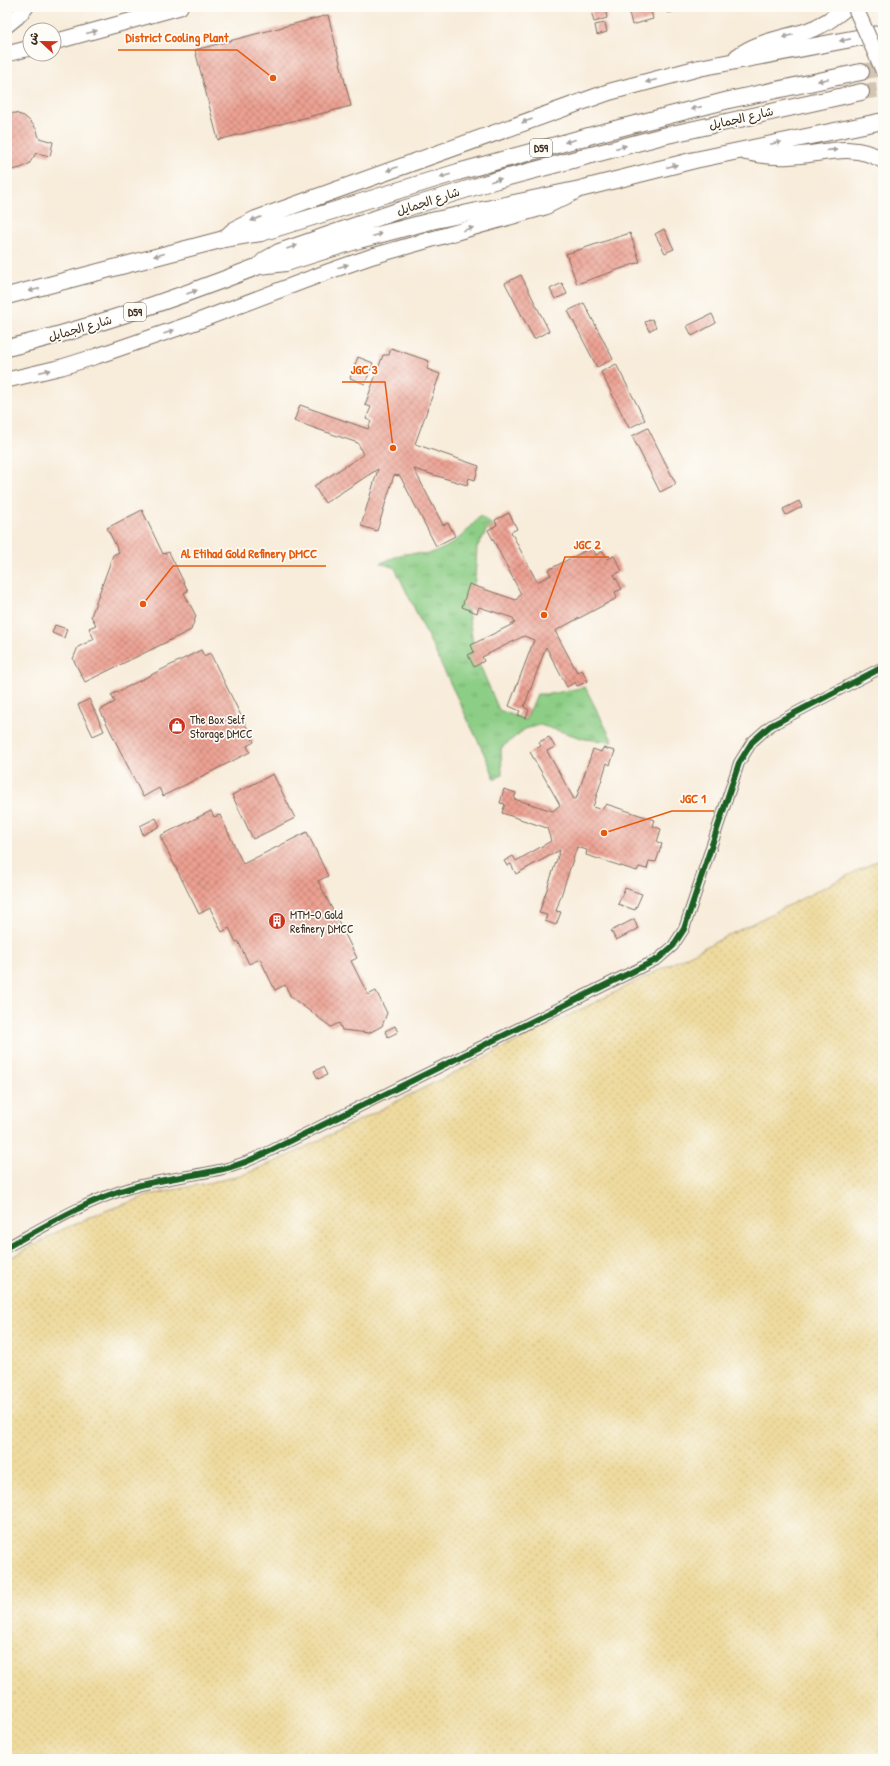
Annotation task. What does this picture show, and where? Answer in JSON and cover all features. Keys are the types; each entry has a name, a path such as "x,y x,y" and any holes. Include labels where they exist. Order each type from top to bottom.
{"main road":[{"path":"7,25 26,7"},
{"path":"62,40 180,7"},
{"path":"730,63 739,55 761,44 807,31 827,23 847,7"},
{"path":"854,7 883,70"},
{"path":"224,239 234,230 256,219 579,102 669,76 883,33"},
{"path":"7,54 22,50"},
{"name":"شارع الجمايل","path":"7,296 224,239 261,233 458,172 596,134 729,100 861,72"},
{"name":"شارع الجمايل","path":"7,348 130,313 205,287 259,266 272,255 279,252 403,209 497,180 663,136 861,92"},
{"path":"259,266 286,263 366,238 431,221 580,189 738,151 883,121"},
{"path":"738,151 768,156 779,156 825,151 852,150 866,153 883,160"},
{"path":"7,380 62,367 118,349 200,321 330,271 374,256 545,207 580,189"}],"street":[{"path":"7,1247 68,1214 104,1197 162,1179 232,1166 268,1152 658,959 673,946 684,929 739,763 752,742 761,733 781,720 883,667"}],"green space":[{"path":"480,516 494,526 486,530 477,547 475,580 467,604 474,651 499,710 526,720 537,694 551,694 585,687 613,742 585,739 540,725 525,729 501,748 502,774 495,780 489,764 395,568 381,563 404,554 424,554 439,551 458,539"}],"sand":[{"path":"883,858 883,1759 7,1759 7,1260 59,1231 108,1210 150,1195 240,1176 284,1158"}],"building":[{"path":"590,7 605,7 607,18 594,22"},
{"path":"621,7 650,7 653,19 632,25 628,8 622,10"},
{"path":"665,7 687,7 687,8 667,13"},
{"path":"328,15 351,106 218,140 195,50"},
{"path":"605,23 607,32 597,35 595,25"},
{"path":"15,113 24,116 31,122 37,130 39,138 53,142 50,156 36,153 29,164 21,168 7,170 7,114"},
{"path":"664,229 674,249 665,253 655,234"},
{"path":"630,233 640,262 577,284 566,254"},
{"path":"521,275 549,331 534,339 505,283"},
{"path":"562,283 567,294 555,299 550,289"},
{"path":"584,303 613,359 597,367 568,311"},
{"path":"712,314 716,323 692,336 687,326"},
{"path":"652,319 656,327 649,331 645,322"},
{"path":"391,348 429,361 427,369 440,374 415,444 479,466 475,480 469,478 467,485 414,469 443,525 448,523 455,536 436,546 400,476 394,475 377,531 361,526 378,469 325,503 314,486 363,455 358,443 294,421 300,405 368,429 371,421 366,419 371,407 365,405 383,355 389,355"},
{"path":"358,357 373,363 365,384 350,378"},
{"path":"616,364 645,420 629,428 601,372"},
{"path":"648,428 676,484 660,492 632,436"},
{"path":"799,501 802,507 786,515 783,509"},
{"path":"142,510 163,554 169,552 188,591 184,593 196,616 191,630 85,682 73,659 78,647 94,639 89,628 96,625 91,616 113,555 119,552 107,528"},
{"path":"509,513 517,529 511,532 537,582 551,575 548,570 592,547 596,555 603,551 607,559 614,556 622,571 614,575 622,589 615,592 617,598 555,631 577,672 582,670 588,681 577,686 575,682 567,687 546,647 524,707 529,710 526,718 518,715 520,711 509,706 534,640 524,636 482,657 484,661 474,667 468,655 474,652 471,645 515,623 513,618 479,607 477,613 462,607 469,584 516,600 521,594 488,530 497,525 495,520"},
{"path":"55,625 67,629 64,638 52,633"},
{"name":"The Box Self Storage DMCC","path":"201,650 204,656 210,653 254,742 247,746 250,752 163,796 159,788 143,797 100,710 115,702 111,695"},
{"path":"89,699 104,731 93,736 78,705"},
{"path":"549,737 555,747 547,751 574,799 576,799 593,749 601,752 603,748 615,751 610,765 607,763 593,807 602,810 606,804 655,820 653,826 661,829 657,842 662,844 656,862 649,861 647,869 639,867 637,871 586,855 587,850 577,847 556,911 561,912 556,925 545,921 547,915 539,913 560,850 516,874 511,864 507,866 504,861 513,856 516,861 551,841 547,828 502,813 505,804 500,803 504,789 516,793 514,799 553,811 560,805 530,752 541,746 539,742"},
{"path":"273,774 295,818 253,839 232,795"},
{"name":"MTM-O Gold Refinery DMCC","path":"211,811 214,817 220,815 243,864 307,832 328,876 318,881 357,958 351,961 368,995 376,991 387,1013 382,1026 369,1033 342,1030 339,1023 331,1027 291,997 285,985 275,990 260,959 249,964 238,941 236,942 229,928 222,932 210,908 199,914 160,836"},
{"path":"156,818 160,826 143,835 140,826"},
{"path":"625,888 642,894 635,910 618,904"},
{"path":"634,919 638,929 616,940 611,931"},
{"path":"395,1026 398,1032 388,1037 385,1031"},
{"path":"323,1067 327,1075 318,1079 314,1071"}],"tunnel":[{"path":"861,72 883,68"},
{"path":"861,92 883,89"}],"cycle path":[{"path":"7,1247 67,1214 114,1193 168,1179 206,1173 241,1164 658,959 673,946 684,929 739,763 752,742 770,726 883,667"}],"place":[{"name":"District Cooling Plant","path":"273,78"},
{"name":"JGC 3","path":"393,448"},
{"name":"Al Etihad Gold Refinery DMCC","path":"143,604"},
{"name":"JGC 2","path":"544,615"},
{"name":"The Box Self Storage DMCC","path":"177,726"},
{"name":"JGC 1","path":"604,833"},
{"name":"MTM-O Gold Refinery DMCC","path":"277,921"}]}
